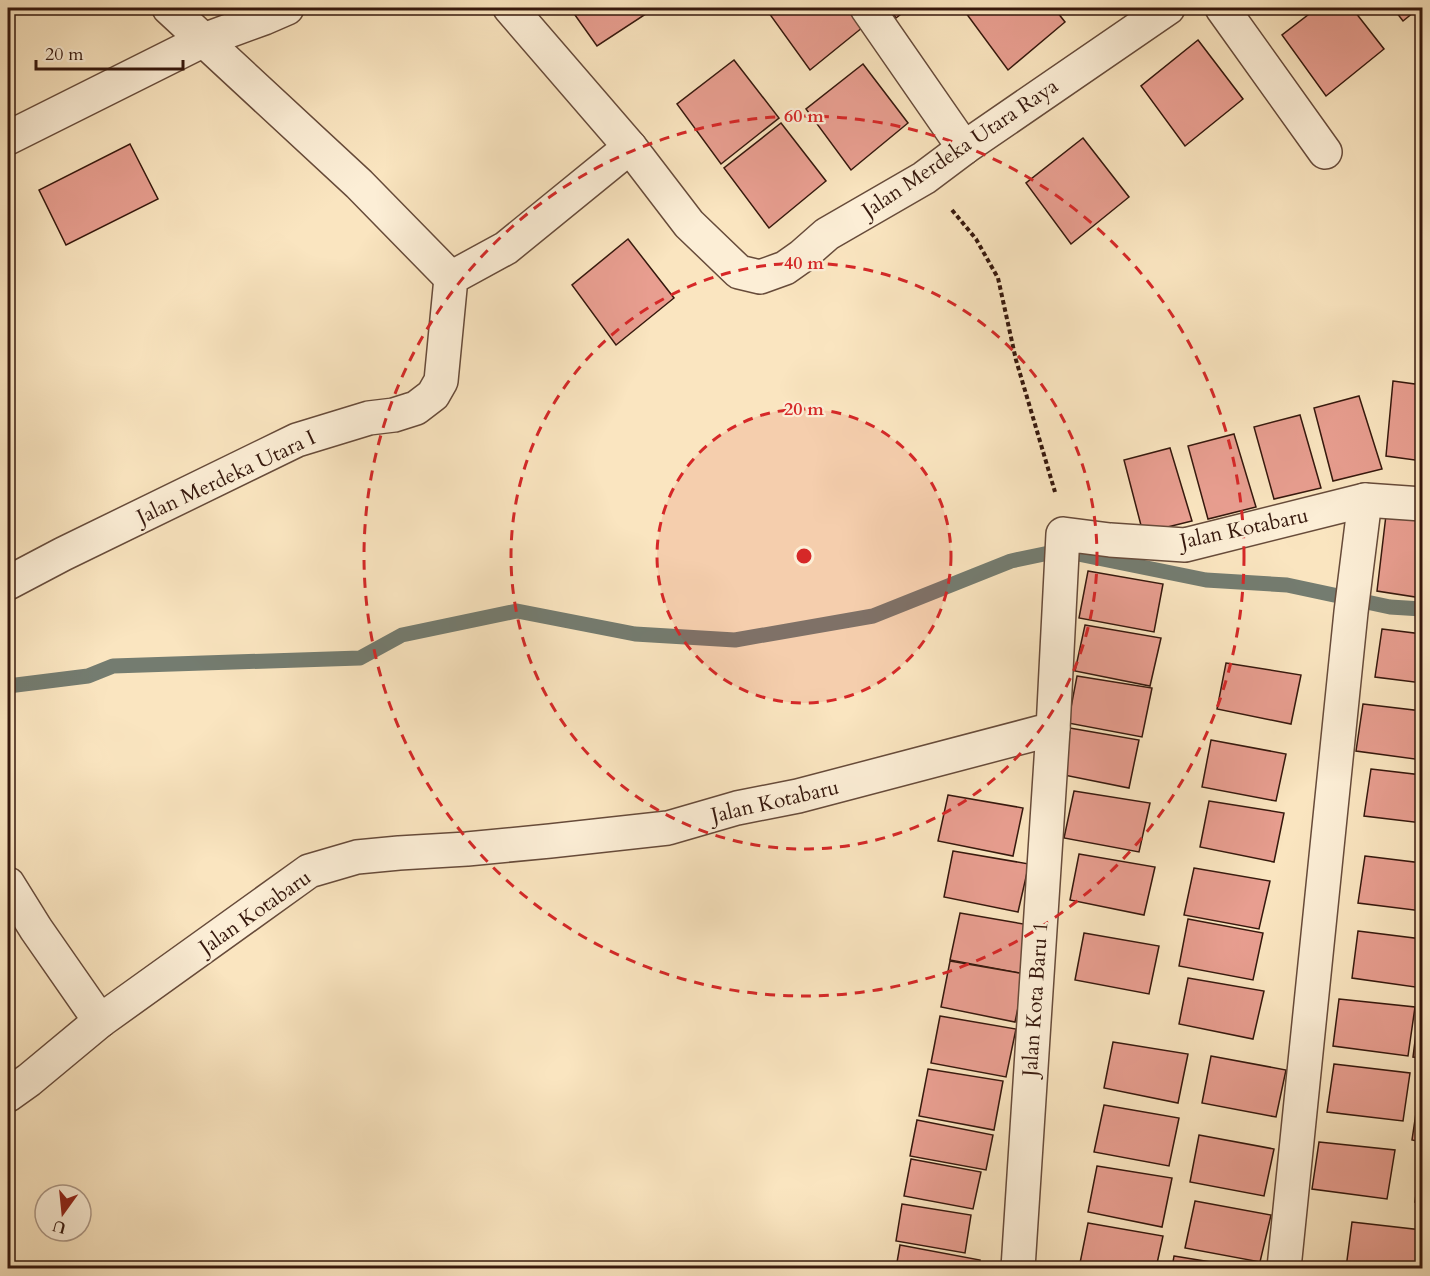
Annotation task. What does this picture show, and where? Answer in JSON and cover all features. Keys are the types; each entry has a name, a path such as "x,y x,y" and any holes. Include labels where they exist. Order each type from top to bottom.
{"street":[{"path":"169,8 359,184 451,278 506,248 630,147"},
{"path":"8,138 204,40 287,8"},
{"name":"Jalan Merdeka Utara Raya","path":"510,8 630,147 688,224 739,272 760,277 785,268 826,234 924,177 1168,8"},
{"path":"867,8 964,148"},
{"path":"1222,8 1325,152"},
{"name":"Jalan Merdeka Utara I","path":"8,583 297,440 369,418 394,415 416,408 433,395 441,381 451,278"},
{"path":"1284,1269 1351,612 1365,500"},
{"name":"Jalan Kotabaru","path":"1062,550 1110,540 1185,545 1365,500 1422,504"},
{"path":"1053,729 1062,550"},
{"name":"Jalan Kotabaru","path":"8,1095 100,1021 309,871 357,857 467,849 668,828 737,808 810,793 1053,729"},
{"name":"Jalan Kota Baru 1","path":"1018,1269 1053,729"},
{"path":"8,884 36,929 100,1021"}],"path":[{"path":"924,177 976,238 998,278 1016,360 1052,480 1062,550"}],"building":[{"path":"570,8 655,8 597,46"},
{"path":"856,8 868,23 810,70 766,9"},
{"path":"889,8 909,8 896,18"},
{"path":"1054,8 1065,22 1008,70 963,9"},
{"path":"1317,8 1352,8 1384,49 1326,96 1282,35"},
{"path":"1393,8 1419,8 1403,21"},
{"path":"1198,40 1243,99 1185,146 1141,86"},
{"path":"734,60 779,118 721,164 677,104"},
{"path":"863,64 908,123 851,170 806,109"},
{"path":"781,123 826,181 769,228 724,168"},
{"path":"1083,138 1129,197 1071,244 1026,183"},
{"path":"130,144 158,199 66,245 39,190"},
{"path":"628,239 674,298 616,345 572,285"},
{"path":"1393,381 1422,385 1422,461 1386,456"},
{"path":"1359,396 1382,469 1333,481 1314,408"},
{"path":"1300,415 1321,488 1274,499 1254,427"},
{"path":"1234,434 1256,507 1208,519 1188,446"},
{"path":"1170,448 1192,521 1143,533 1124,460"},
{"path":"1386,515 1422,521 1422,598 1377,591"},
{"path":"1088,571 1163,584 1154,632 1079,618"},
{"path":"1085,625 1161,638 1150,686 1075,671"},
{"path":"1382,629 1422,634 1422,683 1375,677"},
{"path":"1226,663 1301,675 1291,724 1217,709"},
{"path":"1077,676 1152,688 1142,737 1068,723"},
{"path":"1363,704 1422,711 1422,760 1356,751"},
{"path":"1064,727 1139,740 1129,788 1054,773"},
{"path":"1211,740 1286,754 1276,801 1202,787"},
{"path":"1371,769 1422,775 1422,823 1364,816"},
{"path":"1074,791 1150,803 1139,852 1064,838"},
{"path":"948,795 1023,808 1013,856 938,841"},
{"path":"1209,801 1284,813 1274,862 1200,847"},
{"path":"953,851 1029,864 1018,912 944,897"},
{"path":"1079,854 1155,867 1144,915 1070,900"},
{"path":"1365,856 1422,863 1422,911 1358,903"},
{"path":"1194,868 1270,881 1259,929 1184,915"},
{"path":"960,913 1035,926 1025,974 950,960"},
{"path":"1188,919 1263,933 1253,980 1179,966"},
{"path":"1358,931 1422,939 1422,988 1352,978"},
{"path":"1084,933 1159,946 1149,994 1075,980"},
{"path":"950,961 1025,974 1015,1022 941,1007"},
{"path":"1188,978 1264,991 1253,1039 1179,1024"},
{"path":"1339,999 1415,1007 1408,1056 1333,1046"},
{"path":"1419,1010 1422,1010 1422,1058 1413,1057"},
{"path":"940,1016 1016,1029 1006,1077 931,1063"},
{"path":"1113,1042 1188,1054 1178,1103 1104,1088"},
{"path":"1211,1056 1286,1070 1276,1117 1202,1103"},
{"path":"1334,1064 1410,1073 1403,1121 1327,1112"},
{"path":"928,1069 1003,1081 994,1130 919,1116"},
{"path":"1419,1093 1422,1093 1422,1142 1412,1140"},
{"path":"1104,1105 1179,1118 1169,1166 1094,1152"},
{"path":"917,1120 993,1135 986,1170 910,1156"},
{"path":"1199,1135 1274,1149 1264,1196 1190,1182"},
{"path":"1319,1142 1395,1150 1387,1199 1312,1189"},
{"path":"1422,1156 1422,1203 1415,1202"},
{"path":"911,1159 981,1172 973,1209 904,1196"},
{"path":"1097,1166 1172,1178 1162,1227 1088,1212"},
{"path":"1195,1201 1271,1215 1260,1262 1185,1248"},
{"path":"902,1204 971,1215 965,1253 896,1241"},
{"path":"1352,1222 1422,1230 1422,1268 1346,1268"},
{"path":"1088,1223 1163,1236 1156,1268 1079,1268"},
{"path":"900,1245 980,1260 979,1268 896,1268"},
{"path":"1174,1256 1248,1268 1172,1268"}],"waterway":[{"path":"8,686 88,676 113,666 360,658 402,635 517,611 635,634 735,640 873,616 1011,561 1049,553 1078,554 1206,580 1287,585 1390,607 1422,609"}]}
